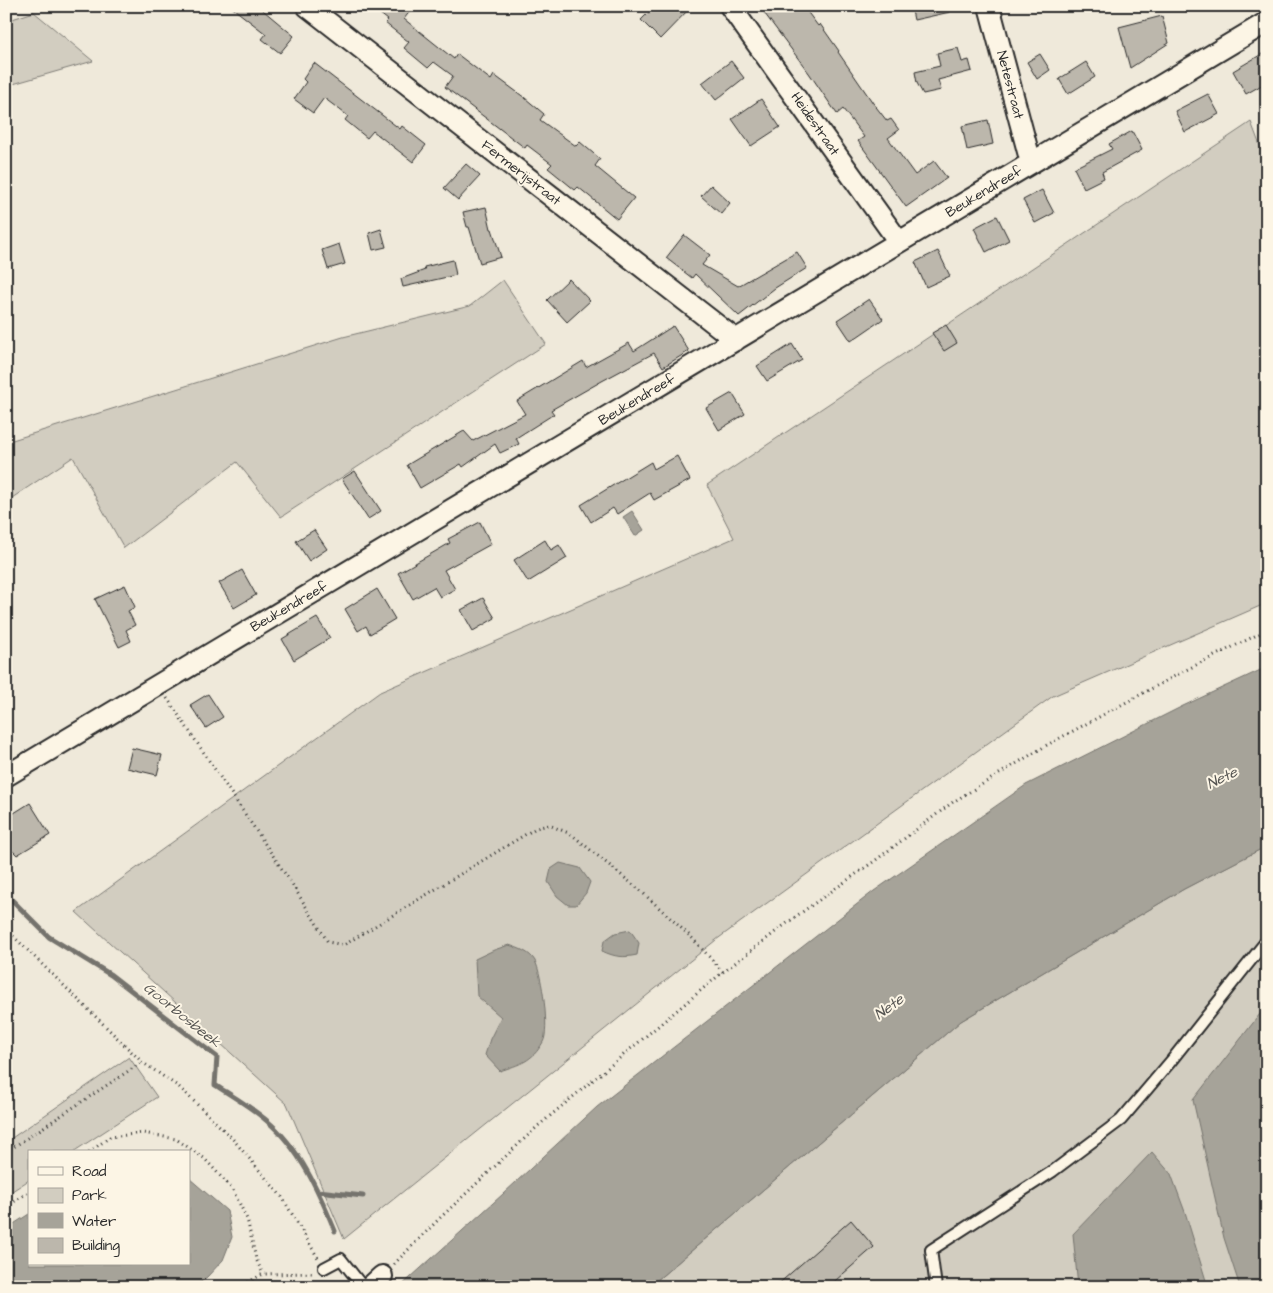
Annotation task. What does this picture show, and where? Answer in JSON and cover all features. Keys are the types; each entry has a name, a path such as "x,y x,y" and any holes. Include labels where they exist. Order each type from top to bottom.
{"street":[{"name":"Fermerijstraat","path":"307,6 736,340"},
{"name":"Heidestraat","path":"730,6 899,242"},
{"name":"Netestraat","path":"989,6 1031,163"},
{"name":"Beukendreef","path":"6,776 1267,22"}],"lane":[{"path":"936,1287 931,1250 1053,1171 1121,1120 1171,1061 1267,940"},
{"path":"324,1268 341,1259 363,1287"}],"path":[{"path":"376,1281 538,1126 724,972 795,917 876,860 953,802 1047,745 1122,704 1267,630"},
{"path":"158,684 292,884 328,942 344,945 536,828 549,825 571,834 642,892 692,938 724,972"},
{"path":"6,929 142,1062 179,1087 231,1138 282,1197 324,1268 310,1274 263,1274 239,1287"},
{"path":"6,1152 142,1062"},
{"path":"91,1150 110,1137 143,1133 176,1139 204,1158 233,1190 247,1219 256,1259 263,1274"},
{"path":"6,1207 28,1193"}],"green space":[{"path":"34,12 93,61 6,86 6,21"},
{"path":"1251,122 1267,164 1267,603 1053,696 716,940 344,1239 287,1104 76,912 380,692 734,538 707,485"},
{"path":"503,280 546,344 281,517 237,462 124,548 73,457 6,502 6,442 343,337 470,306"},
{"path":"1267,846 1267,1287 649,1287 961,1021 1184,889"},
{"path":"129,1057 157,1097 76,1150 28,1150 28,1181 6,1195 6,1142"}],"water":[{"path":"632,511 644,530 635,536 623,517"},
{"name":"Nete","path":"1267,667 1267,846 1184,889 961,1021 649,1287 400,1287 597,1107 874,891 1026,785 1183,706"},
{"path":"560,863 580,868 590,882 586,893 576,905 568,905 557,896 548,882 551,869"},
{"path":"630,930 639,943 637,955 619,956 602,951 604,941 615,933"},
{"path":"509,945 527,953 535,961 542,989 546,1027 543,1042 530,1058 500,1071 485,1055 490,1039 501,1017 477,996 475,959"},
{"path":"1267,1005 1267,1287 1240,1287 1224,1238 1193,1100"},
{"path":"1152,1152 1171,1174 1208,1287 1078,1287 1073,1234"},
{"path":"190,1179 227,1211 232,1237 223,1260 195,1287 6,1287 6,1229 28,1215 28,1266 190,1266"}],"building":[{"path":"230,6 258,6 294,36 280,53 262,39 266,34"},
{"path":"370,6 414,6 404,19 454,59 457,54 491,80 494,75 525,98 544,114 540,120 576,146 580,142 600,159 595,166 634,198 617,219 578,187 575,190 548,168 552,164 527,145 525,148 445,87 453,76 434,62 428,68 404,48 409,42 385,23 388,20"},
{"path":"655,6 692,6 660,39 641,20"},
{"path":"759,6 803,6 818,26 820,24 873,103 887,121 891,119 899,130 888,138 915,175 934,161 947,178 906,207 858,141 864,137 843,109 837,114"},
{"path":"911,6 949,6 950,12 914,20"},
{"path":"1162,16 1169,43 1130,68 1119,27"},
{"path":"958,48 962,62 969,60 972,71 938,80 941,90 923,94 917,83 915,72 940,66 937,53"},
{"path":"1267,51 1267,82 1246,94 1233,71"},
{"path":"1040,54 1050,70 1037,79 1027,62"},
{"path":"731,61 744,78 716,100 702,83"},
{"path":"1086,62 1095,77 1068,94 1059,79"},
{"path":"314,63 400,129 402,126 426,145 413,162 373,131 367,138 345,120 348,116 324,98 313,113 294,99 306,82 303,79"},
{"path":"1208,94 1219,114 1185,132 1175,111"},
{"path":"761,99 780,127 751,146 732,119"},
{"path":"988,120 993,144 967,150 962,126"},
{"path":"1132,131 1142,150 1102,172 1104,178 1084,188 1074,168 1112,149 1109,144"},
{"path":"466,164 480,176 458,200 444,188"},
{"path":"711,185 730,203 721,214 701,196"},
{"path":"1042,190 1054,213 1035,223 1023,200"},
{"path":"486,207 491,229 501,257 480,263 463,212"},
{"path":"997,216 1009,240 986,252 974,228"},
{"path":"381,229 386,247 373,250 369,233"},
{"path":"684,235 710,255 702,265 738,286 797,252 807,268 775,288 739,316 695,274 692,278 666,258"},
{"path":"339,244 345,264 328,269 322,250"},
{"path":"938,251 950,276 926,287 915,262"},
{"path":"453,260 456,275 403,287 401,279 425,270 424,267"},
{"path":"569,279 590,301 567,322 547,300"},
{"path":"869,299 883,319 851,341 837,320"},
{"path":"946,325 957,343 944,351 932,333"},
{"path":"673,326 689,351 663,367 654,353 551,410 554,414 516,438 519,444 500,453 495,444 463,467 461,464 420,488 407,465 464,431 473,441 525,414 517,401 583,361 586,367 629,343 634,351"},
{"path":"792,344 802,360 767,381 757,366"},
{"path":"732,393 745,414 719,430 706,408"},
{"path":"677,456 690,480 654,500 650,493 617,514 613,508 591,522 581,505 651,462 654,469"},
{"path":"355,471 381,511 368,519 342,479"},
{"path":"480,522 491,544 444,570 455,589 440,597 434,587 413,599 398,573 450,543 448,539"},
{"path":"314,530 327,549 309,561 296,541"},
{"path":"545,540 551,550 559,545 567,558 528,582 514,560"},
{"path":"242,570 256,595 234,608 219,583"},
{"path":"125,585 135,607 128,611 135,625 126,630 131,641 119,647 95,599"},
{"path":"377,589 395,619 370,634 366,626 358,631 345,609"},
{"path":"483,598 495,618 473,631 461,610"},
{"path":"317,618 330,638 294,660 282,639"},
{"path":"208,694 223,717 206,728 190,705"},
{"path":"132,748 162,755 157,775 127,768"},
{"path":"30,803 50,835 17,855 6,844 6,818"},
{"path":"851,1220 874,1247 828,1287 775,1287"}],"waterway":[{"name":"Goorbosbeek","path":"6,894 49,937 111,975 217,1057 215,1085 260,1115 289,1144 299,1157 315,1186 335,1231"},
{"path":"318,1191 363,1196"}]}
